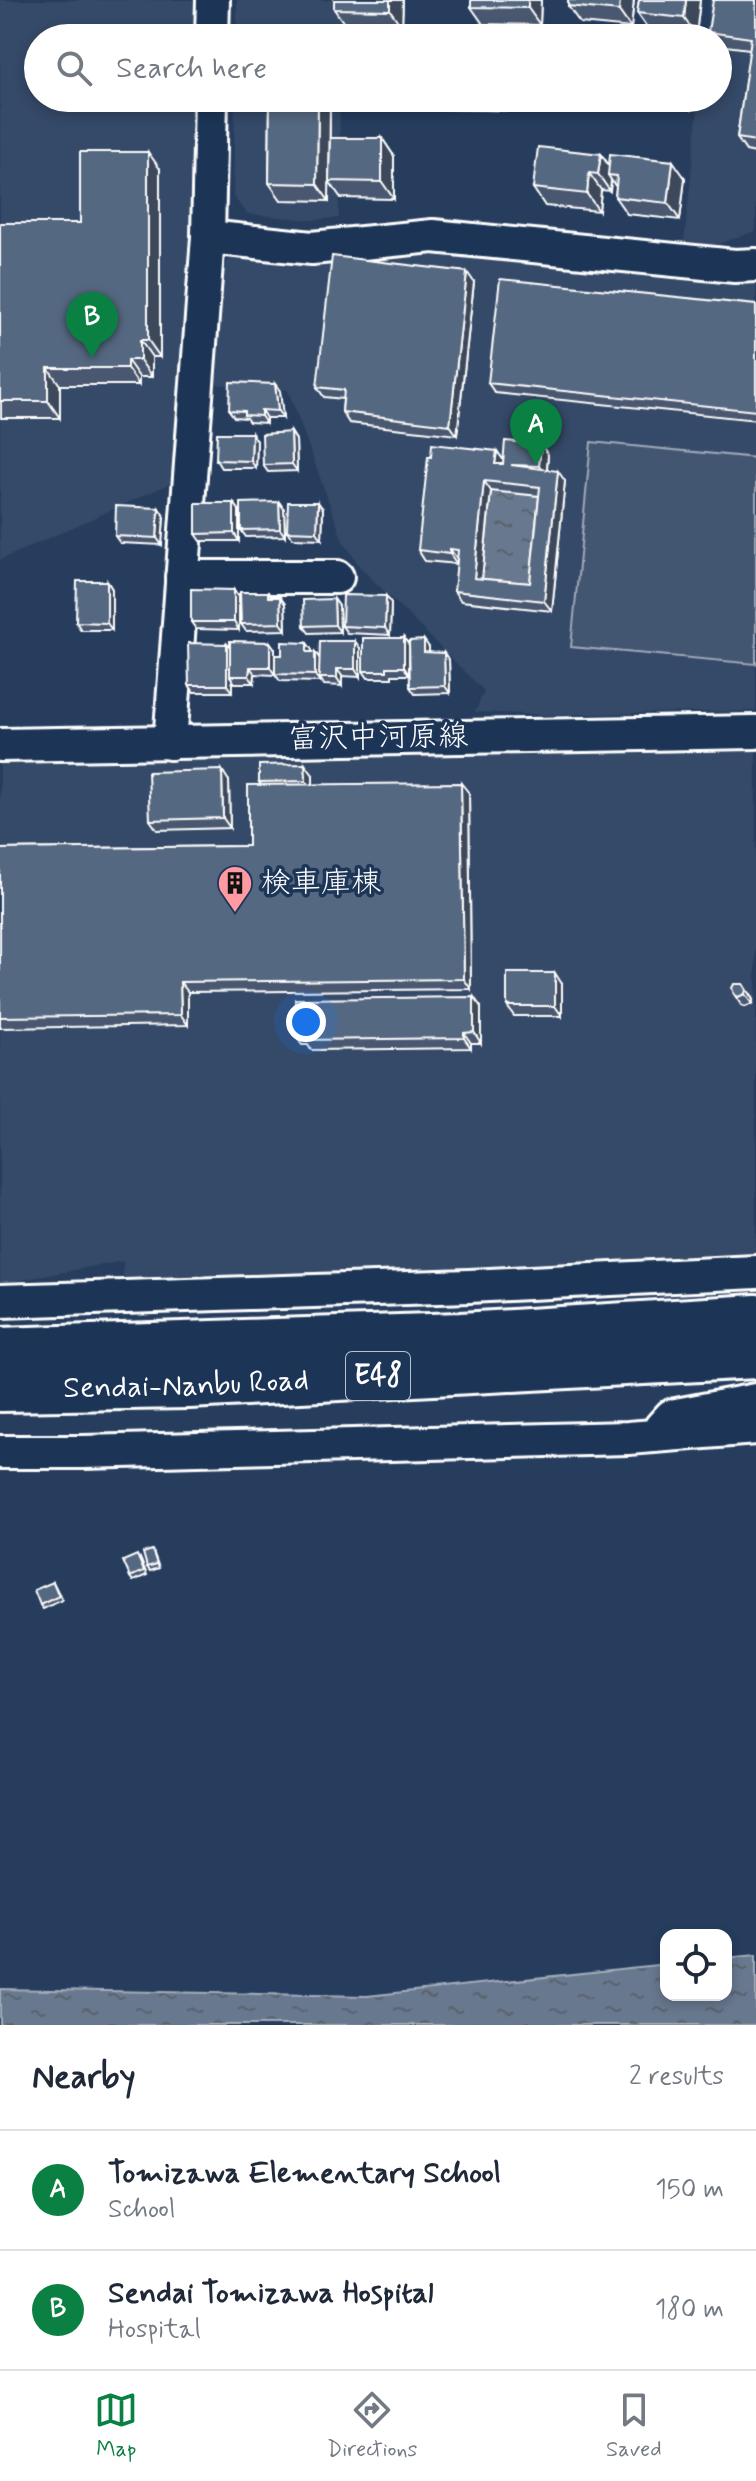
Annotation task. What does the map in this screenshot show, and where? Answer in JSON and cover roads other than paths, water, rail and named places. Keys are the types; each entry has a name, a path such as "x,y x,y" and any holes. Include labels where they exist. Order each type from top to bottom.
{"highway":[{"name":"Sendai-Nanbu Road","path":"0,1350 461,1335 756,1317"},
{"name":"Sendai-Nanbu Road","path":"0,1389 189,1386 756,1356"}],"street":[{"path":"212,24 213,0"},
{"path":"170,743 208,237 211,112"},
{"path":"208,237 312,248 433,236 735,266 756,265"},
{"path":"182,577 337,577"},
{"name":"富沢中河原線","path":"0,745 756,732"},
{"path":"0,1301 453,1287 756,1272"},
{"path":"653,1436 671,1416 756,1400"},
{"path":"0,1452 653,1436 756,1428"}],"water":[{"path":"491,491 547,497 537,594 481,588"},
{"path":"756,1955 756,2025 0,2025 0,1989 367,1996 660,1965 660,2001 732,2001 732,1957"}],"place":[{"name":"Sendai Tomizawa Hospital","path":"92,358"},
{"name":"Tomizawa Elementary School","path":"536,465"},
{"name":"検車庫棟","path":"235,914"}]}
